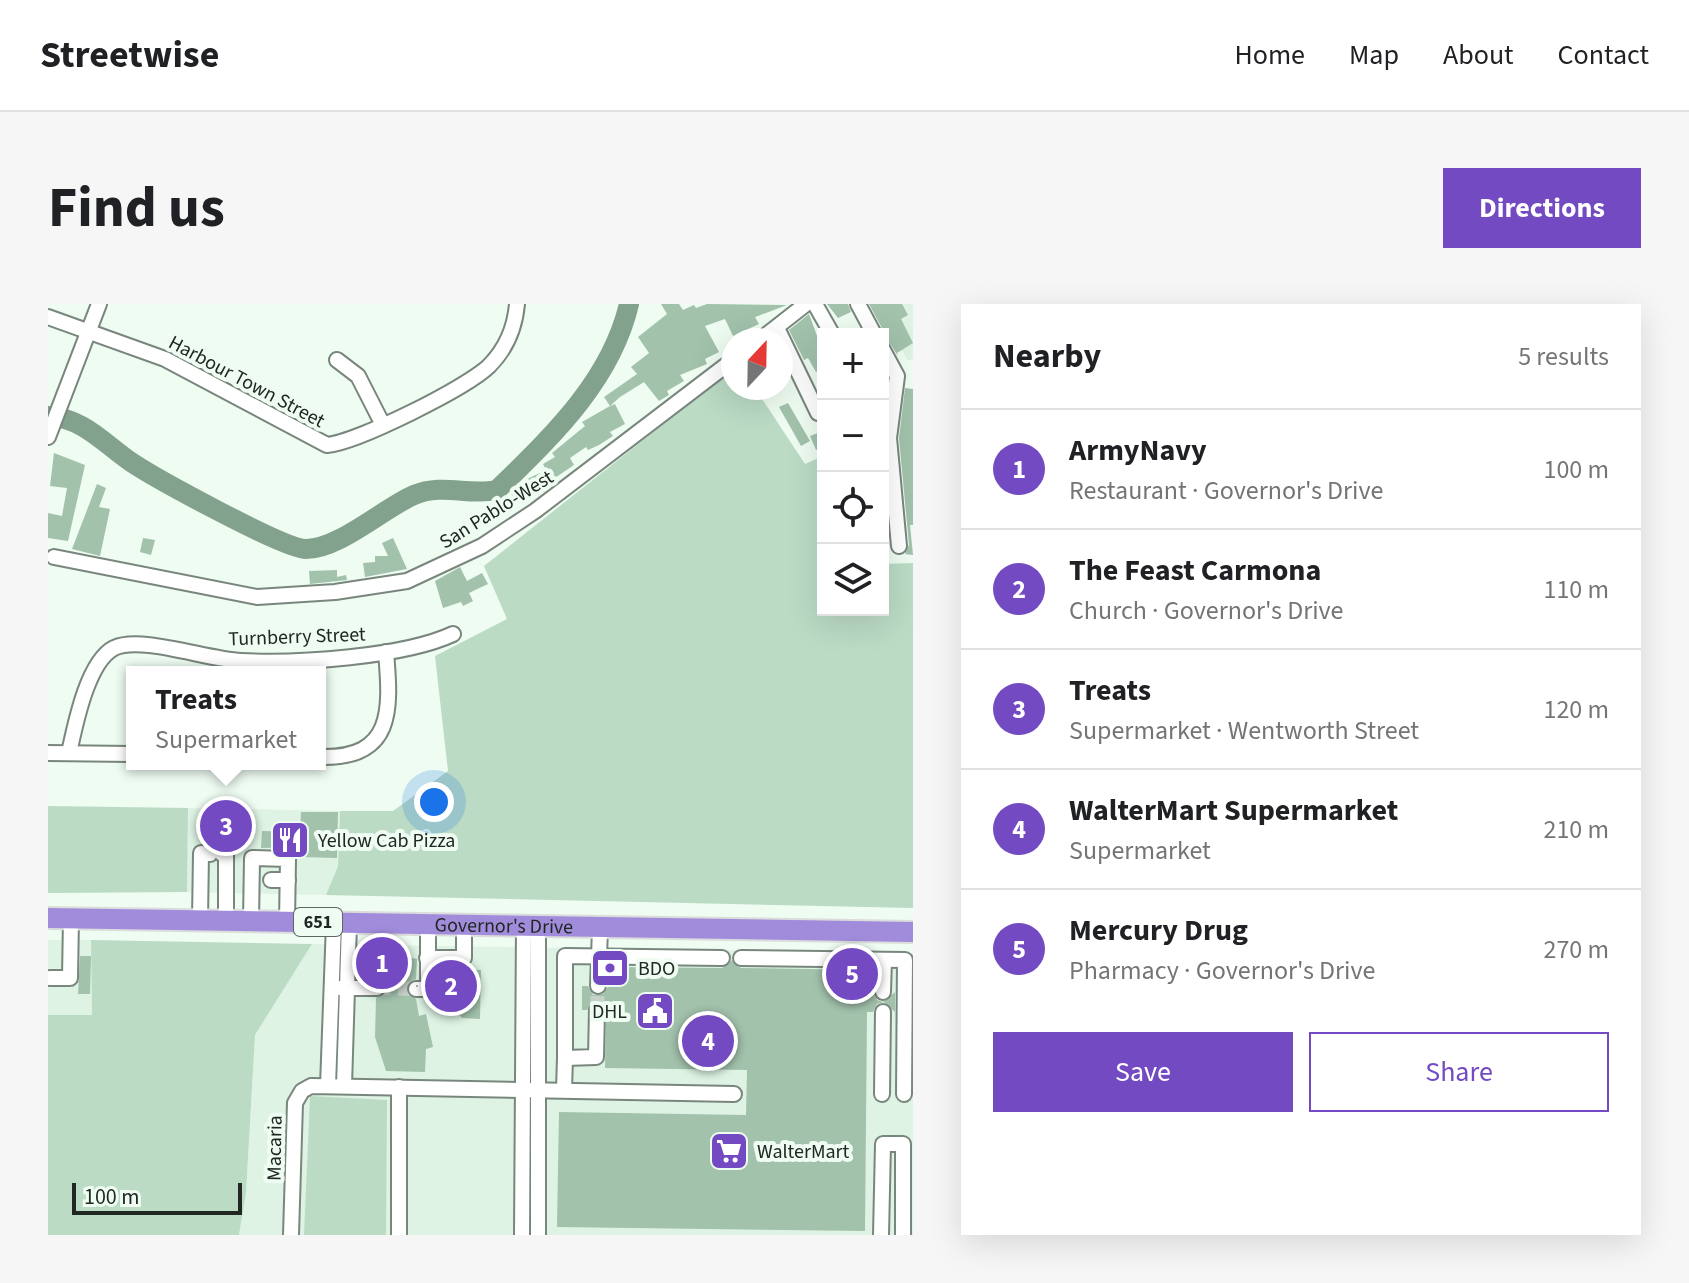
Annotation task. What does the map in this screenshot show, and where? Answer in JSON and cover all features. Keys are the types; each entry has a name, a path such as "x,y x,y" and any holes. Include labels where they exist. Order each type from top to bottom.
{"highway":[{"name":"Governor's Drive","path":"48,918 913,932"}],"street":[{"path":"48,437 99,304"},
{"name":"Harbour Town Street","path":"48,317 88,328 207,379 327,445 340,444 383,425 489,366 510,335 517,304"},
{"path":"777,328 806,304"},
{"path":"815,304 829,328"},
{"path":"858,304 871,328"},
{"path":"337,360 358,376 383,425"},
{"path":"793,361 817,411"},
{"path":"889,361 897,376 889,417"},
{"name":"San Pablo-West","path":"54,557 257,597 310,595 407,581 482,546 525,518 721,369"},
{"path":"889,459 899,546"},
{"name":"Turnberry Street","path":"69,753 86,691 112,643 241,661 386,652 414,648 453,634"},
{"path":"326,757 343,758 362,750 384,729 390,700 386,652"},
{"path":"48,753 126,754"},
{"path":"200,920 201,853 226,854 226,921"},
{"path":"251,921 260,879 252,858 288,859 287,922"},
{"path":"260,879 288,880"},
{"path":"50,978 70,978 71,918"},
{"path":"341,923 339,988 328,1086 734,1094"},
{"path":"416,987 428,989 428,924"},
{"path":"427,958 464,958 464,925"},
{"path":"522,1235 531,926"},
{"path":"594,927 598,986"},
{"path":"564,1090 565,956 722,958"},
{"path":"741,958 905,960 904,1094"},
{"path":"883,992 884,960"},
{"path":"339,988 377,988"},
{"path":"339,988 344,1086"},
{"path":"565,1058 596,1057 597,1010"},
{"path":"882,1094 883,1012"},
{"path":"882,1070 904,1071"},
{"name":"Macaria","path":"291,1235 295,1103 302,1091 311,1086 328,1086"},
{"path":"399,1087 399,1235"},
{"path":"528,1090 538,1235"},
{"path":"881,1235 883,1144 903,1144 903,1235"}],"path":[{"path":"416,987 439,987"}],"shaded area":[{"path":"877,304 913,304 913,359 908,361"},
{"path":"721,378 721,400 763,400 805,464 817,459 817,616 889,616 889,564 913,563 913,908 326,895 338,866 340,811 393,811 448,771 435,656 507,619 484,566"},
{"path":"48,806 188,808 187,892 48,893"},
{"path":"188,808 340,811 338,866 326,895 187,892"},
{"path":"48,940 91,940 92,1015 48,1015"},
{"path":"91,940 312,944 255,1035 246,1193 239,1235 48,1235 48,1015 92,1015"},
{"path":"312,944 913,953 913,1235 239,1235 246,1193 255,1035"},
{"path":"310,1096 387,1100 386,1235 304,1235"}],"building":[{"path":"661,304 679,304 683,310 707,304 787,305 755,317 759,324 750,328 729,328 725,319 705,326 719,352 705,359 707,364 680,375 684,381 667,391 669,395 659,401 644,382 610,406 604,397 637,374 631,367 649,353 638,337 667,314"},
{"path":"827,304 848,304 851,312 838,318"},
{"path":"869,304 902,304 908,315 901,319 913,343 897,353 898,356 889,344 889,328 882,328"},
{"path":"809,314 817,336 817,371 808,358 804,360 792,328"},
{"path":"905,388 913,389 913,525 910,525 913,555 905,554 909,545 899,438"},
{"path":"788,403 810,441 801,446 779,407"},
{"path":"615,404 625,424 610,432 613,436 588,450 586,447 570,458 574,465 546,484 545,491 530,498 527,493 515,500 511,493 523,485 521,482 546,470 543,464 555,457 552,453 585,426 582,422"},
{"path":"817,433 817,450 816,450 810,436"},
{"path":"54,453 85,465 68,541 48,538 48,513 62,516 67,488 50,486"},
{"path":"97,484 106,488 99,507 110,509 100,556 72,549"},
{"path":"143,538 155,540 151,555 140,552"},
{"path":"393,538 407,569 365,577 363,563 375,562 375,556 388,556 382,543"},
{"path":"460,567 467,581 482,573 488,584 469,593 473,601 463,606 461,602 443,608 435,581"},
{"path":"337,570 337,577 346,575 347,580 310,584 309,571"},
{"path":"301,812 338,812 337,858 300,857 300,847 261,848 262,831 300,832"},
{"path":"198,815 229,815 229,829 223,829 222,844 210,844 211,829 198,829"},
{"path":"378,951 417,959 416,979 408,983 406,990 416,999 419,1016 426,1014 433,1047 426,1049 425,1072 386,1071 375,1037 376,998 387,989 385,982 377,978"},
{"path":"80,956 91,956 90,994 78,994"},
{"name":"WalterMart","path":"732,960 741,968 868,970 867,992 873,992 877,1000 883,1002 895,992 895,1012 884,1002 877,1004 873,1012 867,1012 865,1231 557,1227 559,1112 746,1115 747,1070 605,1068 606,1006 596,1000 587,1010 582,1010 582,986 588,986 593,995 603,994 608,987 609,967 722,968"},
{"path":"440,969 481,970 480,1019 462,1018 439,992"}],"waterway":[{"path":"48,416 83,427 131,462 247,526 293,546 306,549 319,547 347,535 414,495 435,490 497,490 577,406 609,358 629,304"}],"tunnel":[{"path":"597,1010 598,986"},
{"path":"377,988 416,989"}],"place":[{"name":"Treats","path":"226,826"},
{"name":"Yellow Cab Pizza","path":"290,840"},
{"name":"ArmyNavy","path":"382,963"},
{"name":"BDO","path":"610,968"},
{"name":"Mercury Drug","path":"852,974"},
{"name":"The Feast Carmona","path":"451,986"},
{"name":"DHL","path":"655,1011"},
{"name":"WalterMart Supermarket","path":"708,1041"},
{"name":"WalterMart","path":"729,1151"}]}
